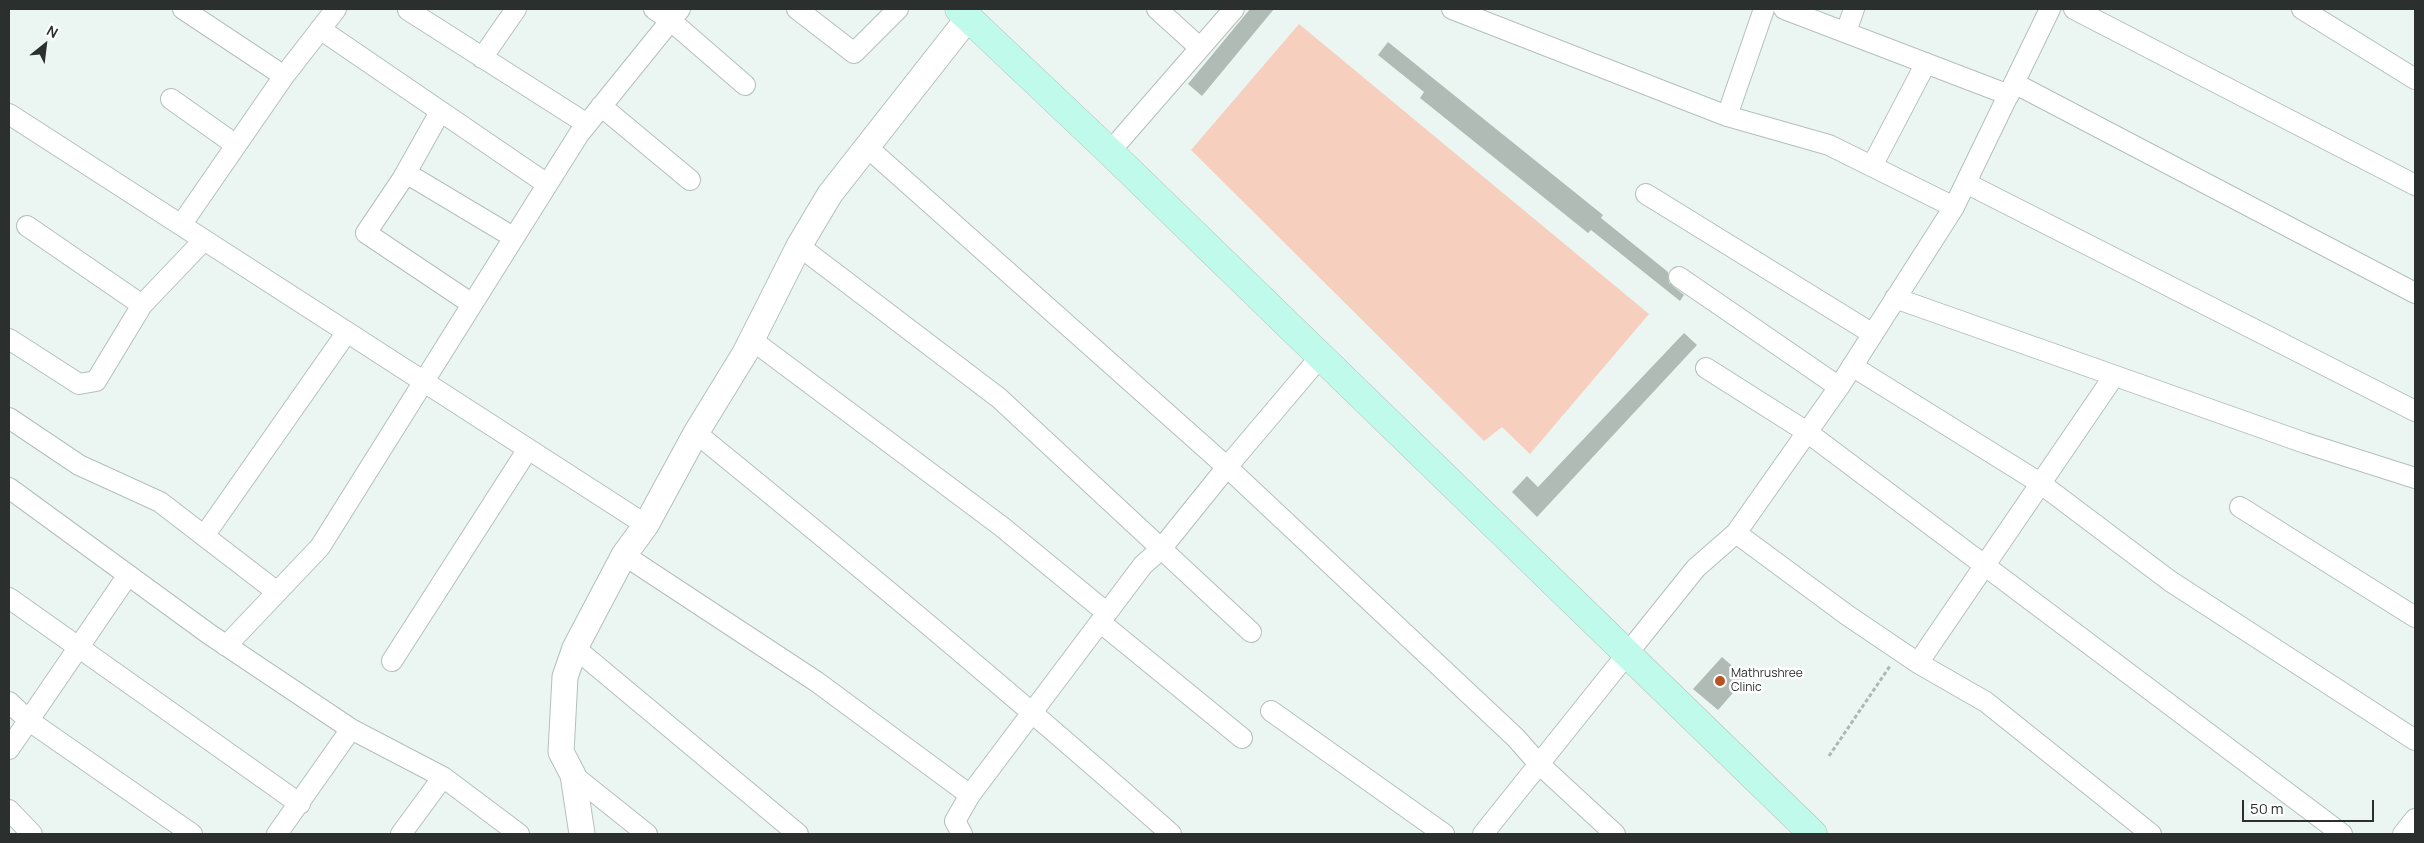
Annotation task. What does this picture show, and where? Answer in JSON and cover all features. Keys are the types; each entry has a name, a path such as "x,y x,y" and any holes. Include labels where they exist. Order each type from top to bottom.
{"main road":[{"path":"971,12 1120,140 1631,649 1813,834"},
{"path":"971,12 1320,357 1631,649 1834,834"}],"street":[{"path":"182,9 284,76"},
{"path":"181,225 284,76 336,9"},
{"path":"409,9 482,58 587,124"},
{"path":"482,58 516,9"},
{"path":"797,9 854,53 898,9"},
{"path":"1157,9 1199,47"},
{"path":"1120,140 1234,9"},
{"path":"1452,9 1727,116 1829,145 1954,207"},
{"path":"1727,116 1764,9"},
{"path":"1784,9 1926,63 2012,89 2415,293"},
{"path":"1846,32 1854,9"},
{"path":"1483,834 1696,568 1736,533 1839,387 1954,207 2050,9"},
{"path":"2074,9 2415,185"},
{"path":"2302,9 2415,78"},
{"path":"226,646 320,547 547,184 587,124 668,12 745,85"},
{"path":"582,834 573,775 561,752 565,677 575,648 624,555 646,525 696,433 752,340 799,246 830,194 971,12"},
{"path":"320,29 547,184"},
{"path":"1872,166 1926,63"},
{"path":"171,99 236,145"},
{"path":"601,106 690,180"},
{"path":"440,112 406,173 366,233 472,304"},
{"path":"9,114 646,525"},
{"path":"867,147 1227,466 1509,731 1538,763 1614,834"},
{"path":"406,173 513,237"},
{"path":"1966,183 2415,411"},
{"path":"1646,194 1873,334"},
{"path":"27,226 142,305"},
{"path":"9,339 80,384 89,384 100,376 142,305 204,240"},
{"path":"799,246 999,398 1251,632"},
{"path":"1679,277 1839,387"},
{"path":"1895,298 2305,443 2415,478"},
{"path":"204,536 347,332"},
{"path":"752,340 1002,526 1103,618 1242,738"},
{"path":"962,834 955,821 970,795 1032,711 1143,565 1161,549 1227,466 1320,357"},
{"path":"1852,366 2040,483 2170,582 2415,740"},
{"path":"1706,368 1807,432 2342,834"},
{"path":"1918,663 2114,376"},
{"path":"9,418 79,465 160,502 277,592"},
{"path":"696,433 887,588 1032,711 1171,834"},
{"path":"392,661 528,449"},
{"path":"9,488 226,646 351,729 443,777 520,834"},
{"path":"2240,507 2415,617"},
{"path":"1736,533 1900,651 1986,702 2152,834"},
{"path":"624,555 817,682 970,795"},
{"path":"9,749 128,575"},
{"path":"9,598 300,804"},
{"path":"575,648 798,834"},
{"path":"9,702 28,720 192,834"},
{"path":"1271,711 1444,834"},
{"path":"278,834 351,729"},
{"path":"573,775 647,834"},
{"path":"401,834 443,777"},
{"path":"9,810 32,834"},
{"path":"2403,834 2415,819"}],"path":[{"path":"1829,756 1900,651"}],"shaded area":[{"path":"1299,24 1649,314 1530,454 1502,427 1484,441 1191,150"}],"building":[{"path":"1250,9 1274,9 1202,96 1188,84"},
{"path":"1388,42 1603,215 1601,218 1668,272 1669,283 1684,295 1680,301 1591,230 1588,233 1420,98 1424,92 1378,55"},
{"path":"1684,333 1697,345 1537,517 1512,492 1527,476 1538,487"},
{"path":"1722,657 1746,678 1718,710 1693,689"}],"place":[{"name":"Mathrushree Clinic","path":"1720,681"}]}
